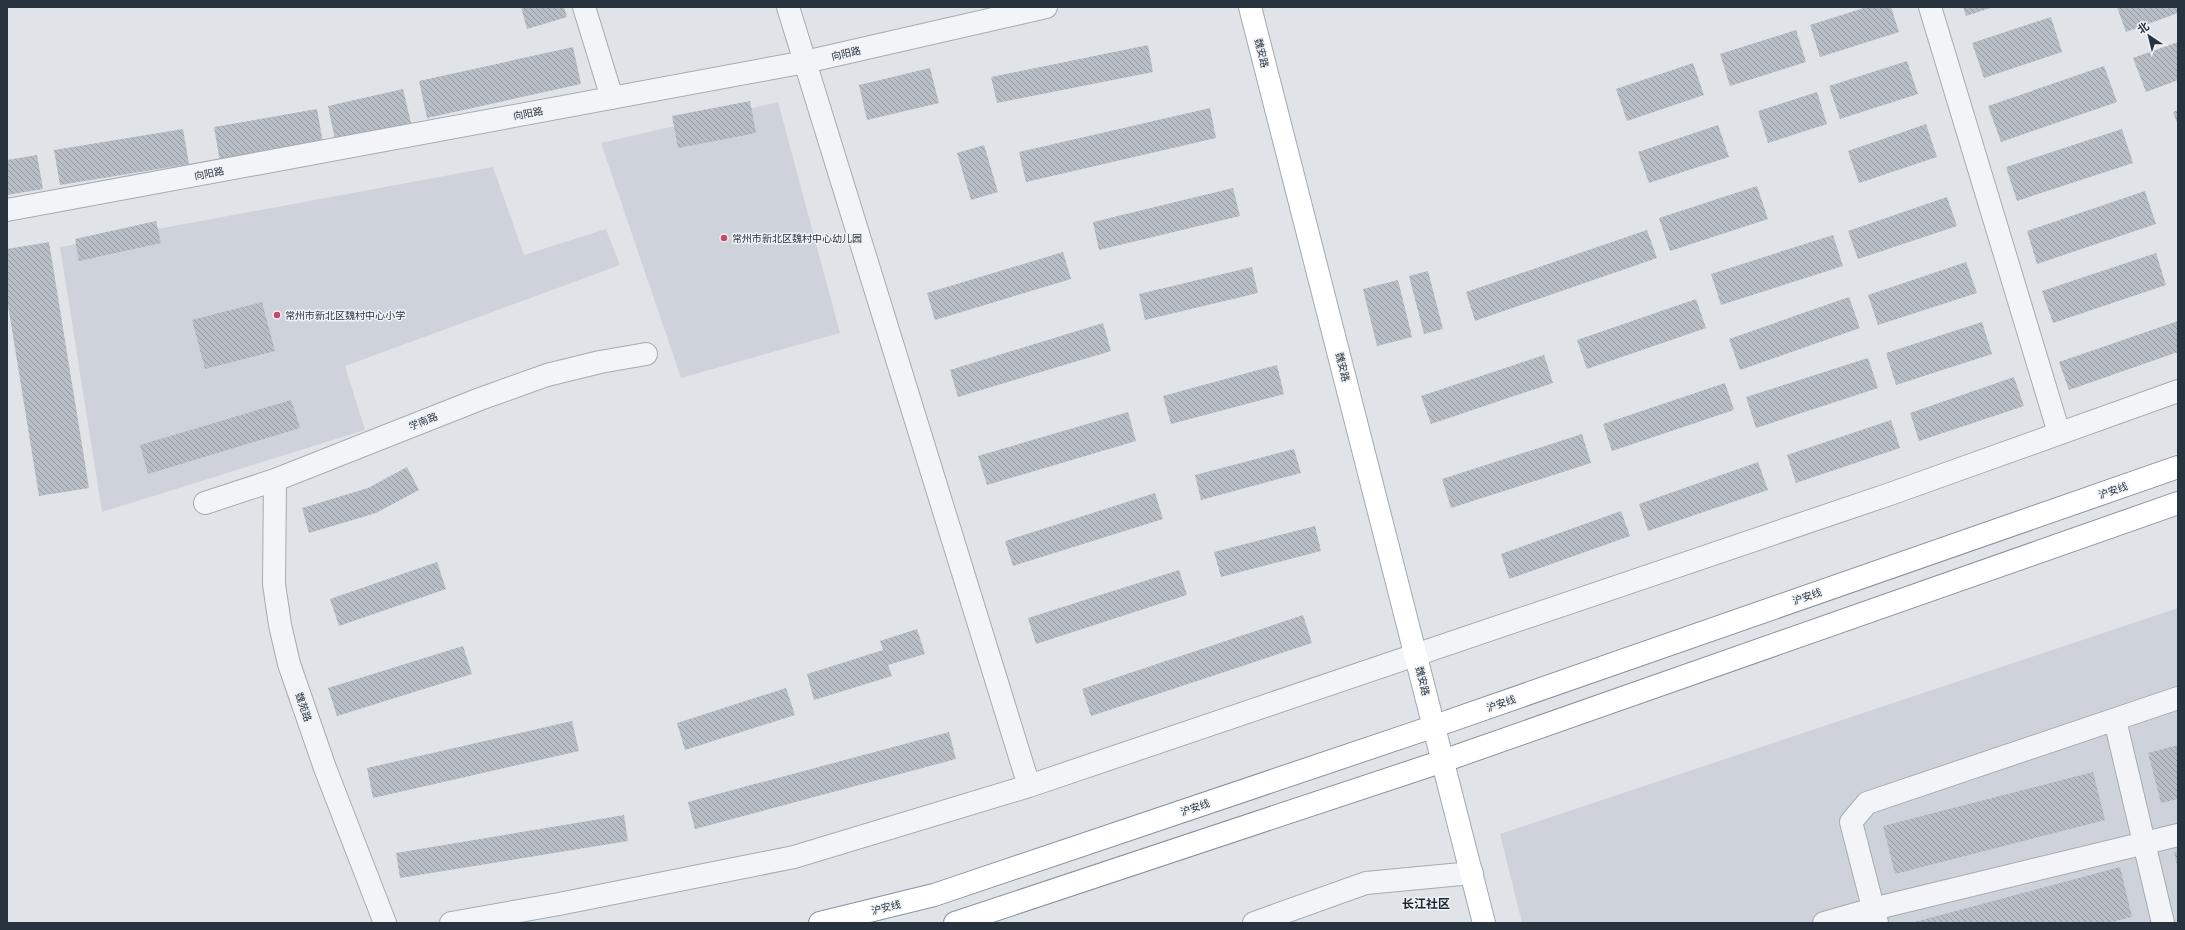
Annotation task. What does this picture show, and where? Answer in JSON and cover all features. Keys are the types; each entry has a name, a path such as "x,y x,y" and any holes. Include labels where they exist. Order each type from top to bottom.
{"main road":[{"name":"魏安路","path":"1250,7 1435,726 1484,923"},
{"name":"沪安线","path":"820,923 934,895 1435,726 2178,467"},
{"path":"955,923 1443,761 2178,503"}],"street":[{"path":"584,7 612,98"},
{"path":"788,7 1029,786"},
{"name":"向阳路","path":"7,210 805,62 1046,7"},
{"path":"1930,7 2059,433"},
{"name":"学南路","path":"205,504 275,480 472,402 541,378 600,362 646,354"},
{"path":"451,923 558,904 794,857 1029,786 1882,496 2178,391"},
{"name":"魏苑路","path":"275,480 274,584 280,625 289,664 325,768 385,923"},
{"path":"1875,916 1851,822 1867,803 2178,698"},
{"path":"2115,720 2163,923"},
{"path":"1824,923 1875,916 2178,835"},
{"path":"1254,923 1366,883 1472,873"}],"shaded area":[{"name":"常州市新北区魏村中心幼儿园","path":"778,102 840,333 681,378 601,143"},
{"name":"常州市新北区魏村中心小学","path":"493,167 524,255 606,229 620,265 345,366 365,430 102,512 60,247"},
{"path":"2178,608 2178,923 1522,923 1500,834"}],"building":[{"path":"521,7 564,7 567,17 527,29"},
{"path":"1867,7 1891,7 1899,32 1820,57 1810,25"},
{"path":"1963,7 1993,7 1966,16"},
{"path":"2117,7 2178,7 2178,13 2126,32"},
{"path":"2051,17 2062,52 1984,78 1972,43"},
{"path":"1796,30 1806,62 1730,86 1720,54"},
{"path":"2178,42 2178,80 2146,92 2133,58"},
{"path":"1148,45 1153,72 997,103 991,77"},
{"path":"573,47 581,84 427,118 419,81"},
{"path":"1907,61 1918,94 1840,119 1829,86"},
{"path":"1693,63 1704,95 1627,121 1616,89"},
{"path":"2104,66 2117,102 2001,142 1988,106"},
{"path":"930,68 939,103 867,120 859,85"},
{"path":"403,89 411,123 335,140 328,106"},
{"path":"1817,92 1827,124 1768,143 1758,111"},
{"path":"750,101 756,133 678,148 672,116"},
{"path":"1210,108 1216,138 1026,182 1019,152"},
{"path":"317,109 323,143 220,162 214,127"},
{"path":"2178,110 2178,125 2173,112"},
{"path":"1926,124 1937,157 1859,183 1848,151"},
{"path":"1718,125 1729,157 1649,183 1638,152"},
{"path":"183,129 189,164 60,185 54,150"},
{"path":"2122,129 2133,163 2017,201 2006,167"},
{"path":"984,145 998,192 971,200 957,153"},
{"path":"37,155 43,189 7,195 7,160"},
{"path":"1757,186 1768,219 1670,251 1659,218"},
{"path":"1233,188 1240,216 1099,250 1093,222"},
{"path":"2145,191 2156,224 2037,264 2027,231"},
{"path":"1947,197 1957,226 1858,259 1848,231"},
{"path":"156,221 161,243 79,261 75,239"},
{"path":"1647,230 1657,258 1475,321 1466,292"},
{"path":"1833,235 1843,266 1721,305 1711,274"},
{"path":"49,242 89,488 39,496 7,299 7,249"},
{"path":"1063,252 1071,279 935,320 927,293"},
{"path":"2156,253 2166,285 2053,323 2042,291"},
{"path":"1966,262 1977,293 1878,325 1868,295"},
{"path":"1252,267 1258,293 1145,320 1139,294"},
{"path":"1428,271 1443,329 1424,334 1409,276"},
{"path":"1398,280 1412,337 1377,346 1363,289"},
{"path":"1849,297 1860,328 1740,370 1729,339"},
{"path":"1696,299 1706,328 1587,369 1577,340"},
{"path":"262,302 275,351 205,369 192,320"},
{"path":"2178,321 2178,352 2069,390 2059,362"},
{"path":"1982,322 1992,354 1896,385 1886,353"},
{"path":"1103,323 1111,351 958,397 950,370"},
{"path":"1544,355 1553,383 1431,424 1421,396"},
{"path":"1868,358 1878,388 1756,428 1746,397"},
{"path":"1277,365 1284,394 1171,424 1163,396"},
{"path":"2014,377 2024,406 1919,441 1910,413"},
{"path":"1725,383 1734,410 1612,451 1603,424"},
{"path":"291,400 300,428 148,474 140,445"},
{"path":"1128,412 1136,441 987,485 978,456"},
{"path":"1891,420 1900,448 1796,483 1787,455"},
{"path":"1582,434 1591,463 1451,508 1442,479"},
{"path":"1294,449 1301,473 1201,500 1195,475"},
{"path":"1758,462 1768,490 1648,531 1639,504"},
{"path":"407,467 419,490 376,513 309,533 302,508 368,488"},
{"path":"1155,493 1163,519 1013,566 1005,541"},
{"path":"1621,511 1630,536 1509,579 1501,554"},
{"path":"1315,526 1321,551 1221,577 1214,552"},
{"path":"437,562 446,589 339,626 330,599"},
{"path":"1179,570 1187,595 1036,644 1028,618"},
{"path":"1303,615 1312,643 1091,716 1082,689"},
{"path":"917,629 925,654 888,665 892,676 814,700 807,674 883,650 880,641"},
{"path":"463,646 472,674 337,716 328,688"},
{"path":"786,688 795,715 685,750 677,723"},
{"path":"572,721 579,751 373,798 367,768"},
{"path":"949,732 956,759 695,829 688,802"},
{"path":"2178,745 2178,799 2161,803 2148,753"},
{"path":"2093,772 2105,820 1895,874 1883,826"},
{"path":"624,815 628,841 400,878 396,853"},
{"path":"2178,851 2178,865 2177,866 2174,852"},
{"path":"2120,867 2132,917 2108,923 1911,923"}],"place":[{"name":"常州市新北区魏村中心幼儿园","path":"724,238"},
{"name":"常州市新北区魏村中心小学","path":"277,315"}],"district":[{"name":"长江社区","path":"1426,904"}]}
